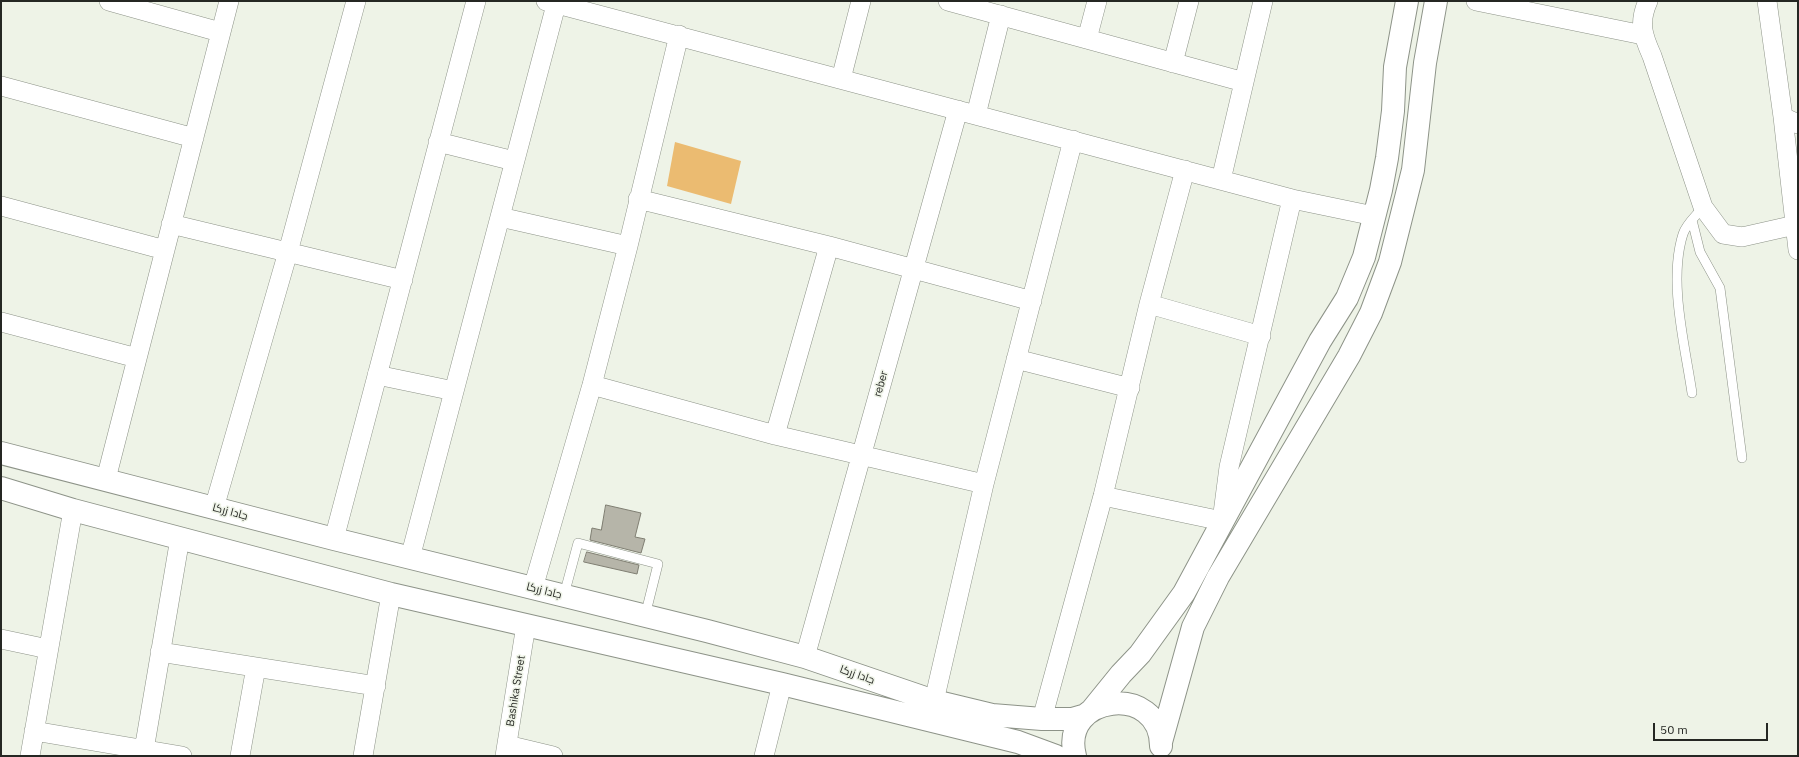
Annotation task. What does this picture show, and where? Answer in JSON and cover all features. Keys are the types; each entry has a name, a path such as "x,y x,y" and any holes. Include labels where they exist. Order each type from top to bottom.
{"main road":[{"path":"1075,756 1074,743 1076,733 1089,713 1120,674 1140,654 1184,593 1320,341 1347,298 1364,257 1387,158 1393,111 1395,67 1407,1"},
{"path":"1160,749 1193,627 1218,577 1349,356 1371,313 1390,262 1414,170 1425,63 1436,1"},
{"name":"جادا زرکا","path":"1,453 334,539 707,631 805,658 934,701 992,715 1042,719 1072,719 1110,703 1130,704 1139,708 1154,722 1160,749"},
{"path":"1,488 73,510 392,594 782,684 1018,742 1056,756"},
{"path":"699,665 707,631"}],"street":[{"path":"109,1 220,32"},
{"path":"106,479 228,1"},
{"path":"214,508 288,252 356,1"},
{"path":"334,539 476,1"},
{"path":"841,79 860,1"},
{"path":"948,1 1244,82"},
{"path":"1087,39 1097,1"},
{"path":"1173,63 1189,1"},
{"path":"1221,180 1262,1"},
{"path":"1476,1 1643,35"},
{"path":"1648,1 1643,11 1643,35 1652,56 1698,213 1723,234 1742,237 1796,225"},
{"path":"1767,1 1791,120 1798,250"},
{"path":"410,558 500,217 553,2 1292,199 1374,216"},
{"path":"976,115 1001,16"},
{"path":"533,588 592,385 628,246 638,199 679,35"},
{"path":"1,86 194,138"},
{"name":"reber","path":"805,658 958,110"},
{"path":"934,701 984,484 1073,140"},
{"path":"438,142 514,161"},
{"path":"1042,719 1103,496 1149,304 1185,170"},
{"path":"638,199 830,246 1032,301"},
{"path":"1103,496 1222,521 1229,467 1292,199"},
{"path":"1,206 165,250"},
{"path":"500,217 628,246"},
{"path":"172,224 402,280"},
{"path":"775,434 830,246"},
{"path":"1149,304 1260,336"},
{"path":"1,322 137,358"},
{"path":"1016,359 1130,388"},
{"path":"378,375 454,390"},
{"path":"592,385 775,434 984,484"},
{"path":"30,756 73,510"},
{"path":"144,750 180,538"},
{"path":"363,756 392,594"},
{"name":"Bashika Street","path":"506,750 526,625"},
{"path":"1,639 48,649"},
{"path":"160,652 376,686"},
{"path":"240,756 256,667"},
{"path":"764,756 782,684"},
{"path":"34,731 182,756"},
{"path":"506,750 553,756"}],"lane":[{"path":"1692,393 1677,288 1678,258 1683,233 1698,213"},
{"path":"1698,213 1700,252 1720,288 1742,458"},
{"path":"564,596 578,543 658,564 644,616"}],"shaded area":[{"path":"675,142 741,161 731,204 667,186"}],"building":[{"path":"606,505 641,513 635,537 645,539 641,553 590,540 592,528 601,530"},
{"path":"587,552 639,565 637,574 584,562"}]}
